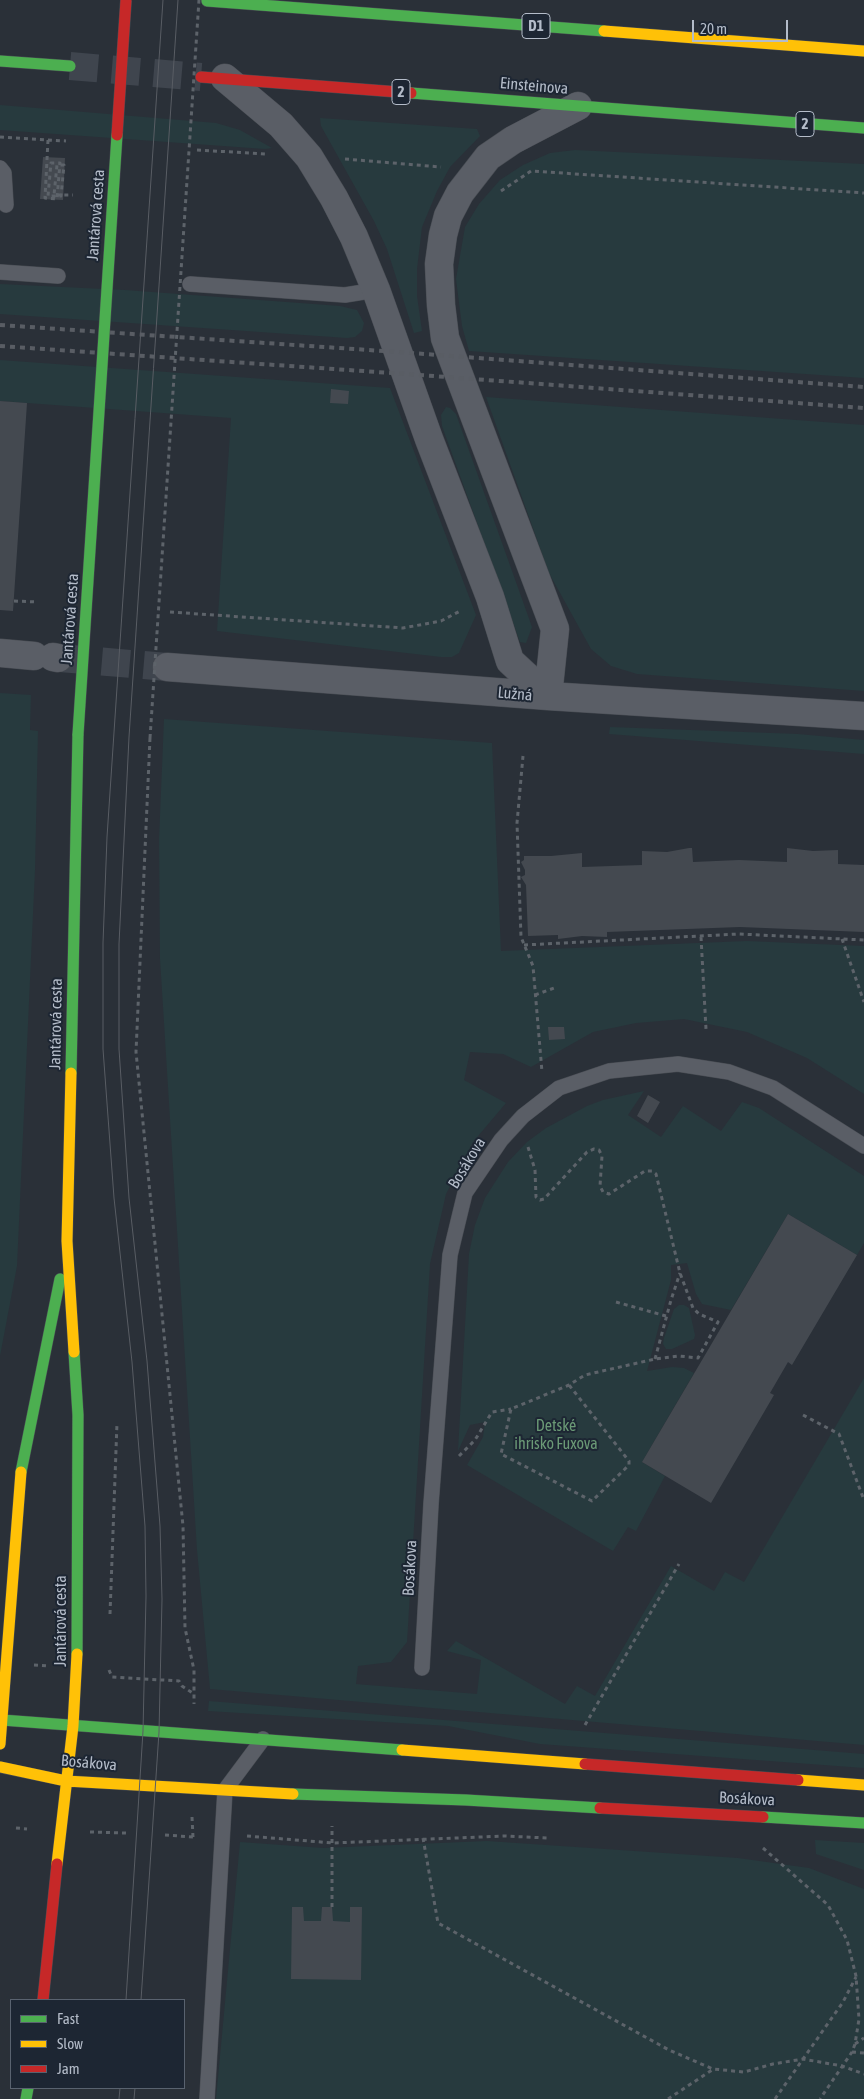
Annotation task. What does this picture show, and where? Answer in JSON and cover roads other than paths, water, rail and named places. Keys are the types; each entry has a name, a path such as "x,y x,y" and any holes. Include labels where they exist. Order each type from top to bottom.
{"main road":[{"name":"Jantárová cesta","path":"43,1999 78,1668 78,1415 67,1241 78,734 126,0"},
{"name":"D1","path":"203,1 864,51"},
{"path":"0,61 70,66"},
{"name":"Einsteinova","path":"213,78 864,128"},
{"name":"Jantárová cesta","path":"0,1728 22,1464 67,1241"},
{"name":"Bosákova","path":"0,1728 73,1726 864,1785"},
{"name":"Bosákova","path":"0,1768 66,1781 331,1796 466,1800 864,1823"}],"street":[{"path":"213,78 281,125 309,157 334,198 354,237 376,290 440,467 490,597 510,661 548,696"},
{"path":"548,696 555,629 445,338 439,264 448,216 471,177 488,157 513,140 578,106"},
{"path":"0,653 48,657"},
{"name":"Lužná","path":"167,667 548,696 864,716"}],"lane":[{"path":"0,168 4,173 6,206"},
{"path":"0,272 58,276"},
{"path":"190,284 346,295 376,290"},
{"name":"Bosákova","path":"422,1668 430,1504 450,1255 465,1193 501,1140 523,1116 559,1088 609,1071 678,1064 729,1072 773,1088 864,1146"},
{"path":"207,2099 225,1790 263,1739"}],"tunnel":[{"path":"70,66 201,77"},
{"path":"60,658 167,667"}],"tram line":[{"path":"126,1999 143,1731 146,1596 145,1526 132,1362 114,1198 103,1049 103,943 107,837 163,0"},
{"path":"141,1999 159,1732 162,1599 160,1526 147,1361 129,1198 119,1049 119,944 129,737 178,0"},
{"path":"119,2099 120,2089"},
{"path":"134,2099 135,2089"}],"railway":[{"path":"0,325 398,352 864,387"},
{"path":"0,346 864,408"}],"park label":[{"name":"Detské ihrisko Fuxova","path":"556,1435"}]}
